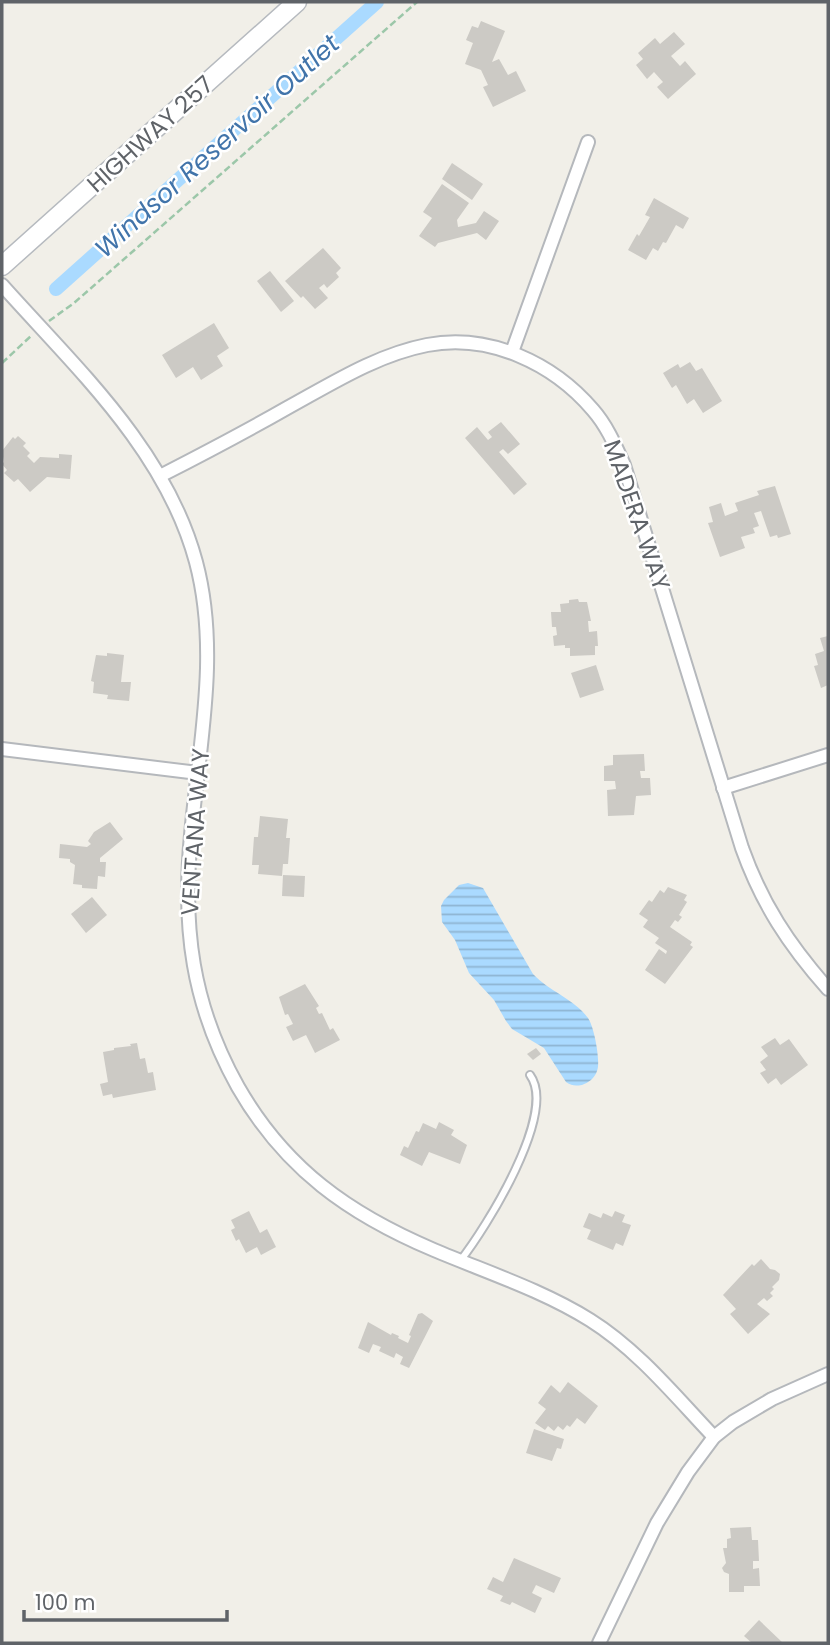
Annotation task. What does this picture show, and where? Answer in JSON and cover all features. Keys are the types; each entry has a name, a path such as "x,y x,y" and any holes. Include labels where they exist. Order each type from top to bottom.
{"main road":[{"name":"HIGHWAY 257","path":"2,266 297,2"}],"street":[{"path":"512,352 588,142"},
{"name":"VENTANA WAY","path":"2,285 123,422 160,476 188,535 196,561 206,611 208,669 188,874 192,960 204,1006 236,1082 280,1145 324,1188 350,1208 382,1226 532,1290 587,1318 646,1366 714,1437"},
{"name":"MADERA WAY","path":"160,476 390,355 444,343 466,343 512,352 530,359 567,385 593,410 613,440 624,465 746,858 771,914 790,944 828,989"},
{"path":"2,749 198,773"},
{"path":"723,788 828,755"},
{"path":"599,1643 657,1523 688,1472 714,1437 733,1422 772,1399 828,1374"}],"lane":[{"path":"460,1261 487,1224 525,1147 537,1101 537,1086 530,1075"}],"path":[{"path":"2,363 417,2"}],"water":[{"path":"468,883 483,888 533,974 588,1018 593,1028 598,1066 595,1076 587,1083 575,1086 566,1082 544,1048 512,1029 494,1000 469,973 455,940 442,922 441,906 459,885"}],"building":[{"path":"481,21 505,31 492,62 499,59 508,75 516,71 526,91 493,107 483,87 488,85 481,70 465,64 473,43 466,40 472,26 478,28"},
{"path":"674,32 685,44 671,56 680,66 685,61 696,74 668,99 657,87 663,82 654,72 647,79 636,65 643,59 638,53 655,38 660,44"},
{"path":"452,163 483,184 472,200 442,179"},
{"path":"442,184 469,203 457,220 458,227 476,223 484,211 499,221 486,240 477,233 438,243 435,247 419,236 432,218 423,212"},
{"path":"654,198 689,218 683,229 676,225 666,243 663,242 658,251 653,248 646,260 628,250 650,217 645,215"},
{"path":"323,248 341,268 336,273 339,277 327,288 324,284 319,288 328,298 315,309 285,281"},
{"path":"270,271 294,301 281,312 257,281"},
{"path":"214,323 229,348 217,356 223,366 201,380 193,367 176,378 162,355"},
{"path":"690,362 696,371 702,368 722,401 703,413 694,399 687,404 676,385 672,388 663,373 678,364 680,368"},
{"path":"501,422 520,444 508,454 503,449 499,452 527,484 514,495 465,438 477,427 488,440 492,437 488,432"},
{"path":"18,436 26,443 23,446 30,453 27,456 34,463 40,457 59,458 59,454 72,455 70,479 47,477 30,492 18,479 14,482 4,473 7,470 2,464 2,451 13,437 15,439"},
{"path":"775,486 791,534 778,538 777,535 770,537 761,511 754,513 759,526 753,528 755,533 741,537 745,548 720,557 708,523 713,522 709,507 721,503 725,516 738,511 735,503 759,495 757,491"},
{"path":"578,599 579,602 587,602 591,621 588,621 589,632 597,631 598,646 595,646 595,655 570,656 570,648 565,648 565,645 554,646 553,636 557,635 556,627 552,627 551,612 561,612 560,604"},
{"path":"828,636 828,685 821,688 814,666 818,665 815,654 824,651 820,638"},
{"path":"107,653 124,655 121,682 131,682 129,701 107,699 108,695 93,693 94,682 91,681 96,655 107,656"},
{"path":"596,665 604,690 580,698 571,673"},
{"path":"644,754 645,771 640,771 641,778 650,778 651,795 636,796 634,815 608,816 607,790 616,789 615,781 604,781 604,766 613,765 613,755"},
{"path":"260,816 288,819 288,864 283,864 282,876 258,874 259,865 252,865 254,837 258,837"},
{"path":"110,822 123,839 100,858 100,862 106,862 105,877 98,876 97,889 73,884 75,865 70,859 59,858 60,844 87,847 91,844 88,841 94,832"},
{"path":"283,875 305,876 304,897 282,896"},
{"path":"668,887 687,895 684,900 687,902 679,915 682,917 678,922 675,920 670,927 692,942 690,945 693,947 665,984 645,970 659,949 666,954 667,951 655,943 659,938 643,927 648,920 639,914 649,900 652,902 660,890 664,893"},
{"path":"92,897 107,915 86,933 71,914"},
{"path":"305,984 319,1006 316,1008 319,1014 322,1013 330,1030 333,1028 340,1040 315,1053 306,1035 293,1041 286,1027 293,1024 288,1014 285,1015 279,997"},
{"path":"775,1038 780,1045 789,1039 808,1065 781,1085 776,1078 768,1084 760,1073 766,1070 760,1062 768,1056 761,1047"},
{"path":"137,1043 140,1059 145,1058 148,1073 153,1072 156,1090 113,1098 112,1094 103,1096 100,1084 108,1082 103,1052"},
{"path":"536,1048 541,1054 533,1060 527,1054"},
{"path":"439,1122 454,1130 451,1135 467,1145 460,1164 429,1152 422,1166 400,1155 404,1146 408,1148 423,1123 436,1129"},
{"path":"249,1211 260,1233 267,1229 276,1247 261,1255 257,1247 246,1253 231,1230 235,1228 231,1220"},
{"path":"615,1211 625,1215 622,1222 631,1225 623,1246 616,1243 613,1250 587,1239 591,1230 583,1227 589,1213 601,1218 603,1213 612,1217"},
{"path":"761,1259 770,1269 780,1274 779,1280 772,1287 774,1289 770,1293 773,1296 767,1301 764,1298 757,1304 770,1314 748,1334 730,1314 736,1309 723,1295 752,1264 754,1266"},
{"path":"422,1313 433,1321 409,1368 400,1364 403,1357 396,1353 394,1358 379,1351 381,1347 373,1344 369,1353 358,1348 368,1322 408,1343 418,1314"},
{"path":"568,1382 598,1406 585,1424 577,1418 570,1427 567,1425 563,1430 558,1426 554,1431 548,1426 545,1430 535,1423 546,1409 538,1403 551,1385 560,1393"},
{"path":"534,1429 564,1439 561,1449 557,1448 552,1461 526,1453"},
{"path":"751,1527 752,1540 758,1540 759,1561 753,1561 753,1569 759,1568 760,1586 744,1586 744,1592 729,1592 729,1574 722,1568 726,1563 723,1548 727,1548 727,1539 731,1538 730,1528"},
{"path":"514,1558 561,1578 554,1593 536,1585 532,1593 542,1598 535,1613 512,1602 510,1605 500,1601 503,1596 487,1589 493,1577 503,1582"},
{"path":"759,1620 783,1643 752,1643 744,1636"}],"waterway":[{"name":"Windsor Reservoir Outlet","path":"56,289 377,2"}]}
